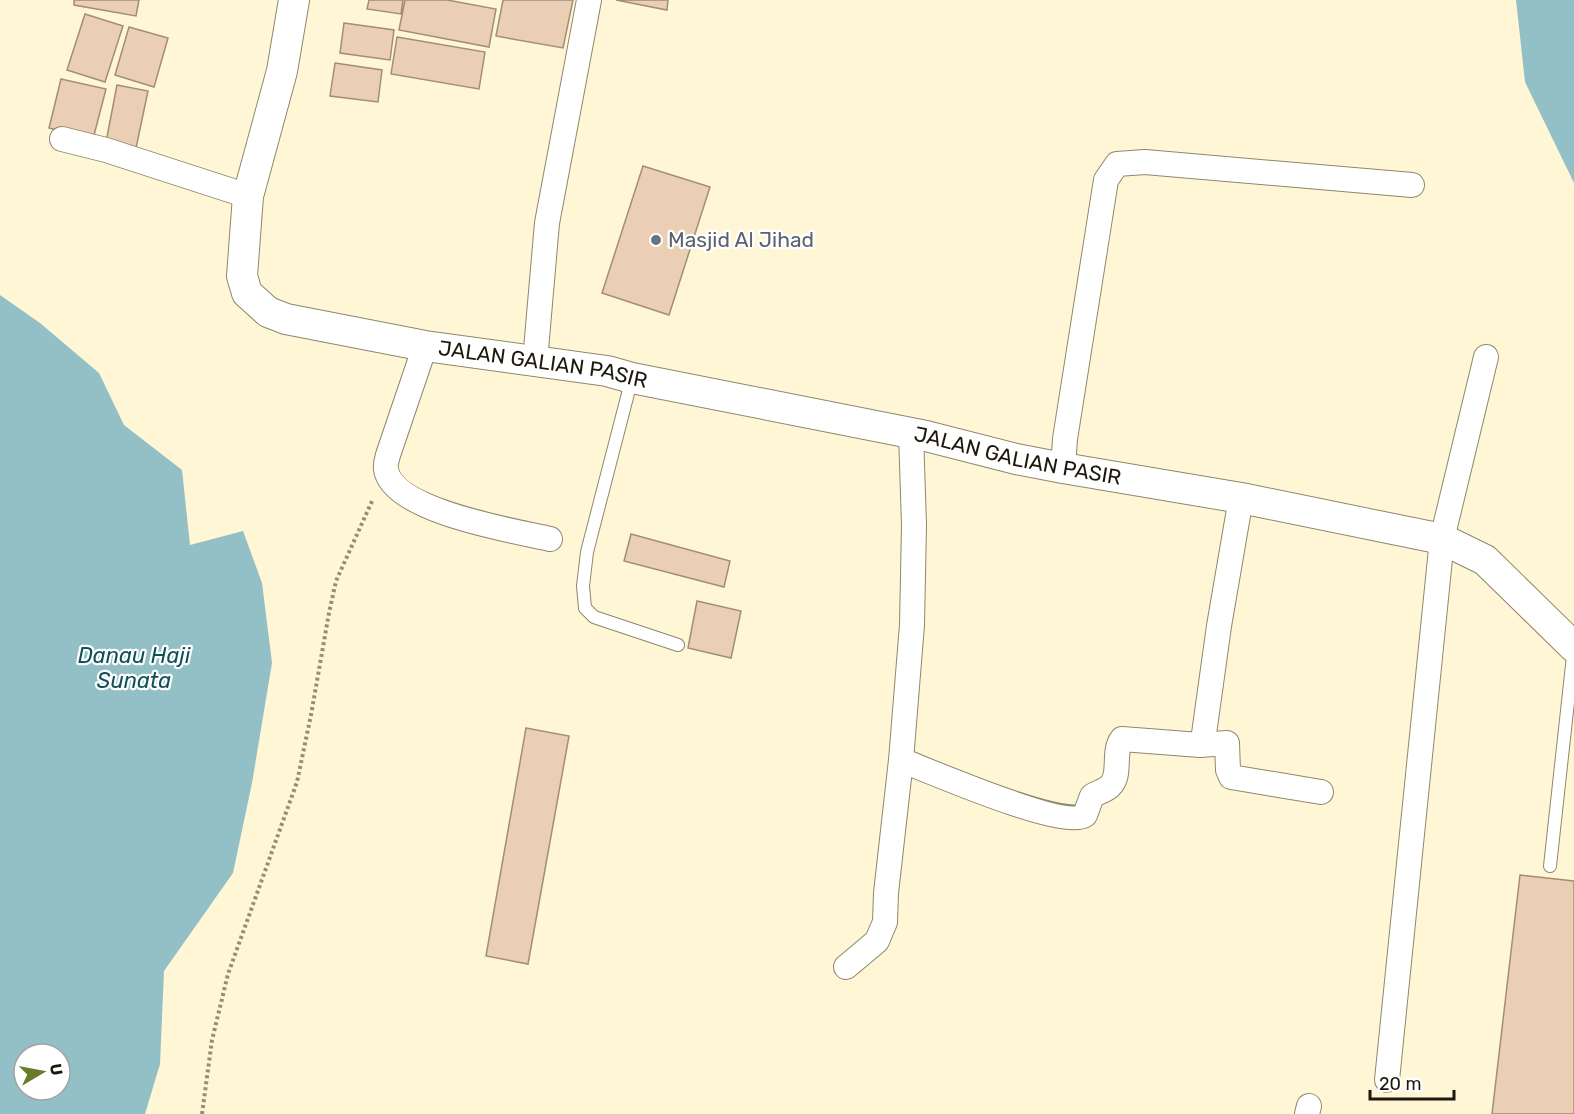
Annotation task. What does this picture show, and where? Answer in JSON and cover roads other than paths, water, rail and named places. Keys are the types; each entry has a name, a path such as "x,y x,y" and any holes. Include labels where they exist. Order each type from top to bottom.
{"street":[{"path":"535,361 547,223 589,0"},
{"name":"JALAN GALIAN PASIR","path":"290,1 282,71 248,196 242,276 247,293 268,312 286,319 425,346 607,371 632,378 912,433 1016,459 1241,498 1442,539 1485,560 1574,647"},
{"path":"62,139 106,150 248,196"},
{"path":"1063,468 1065,439 1106,180 1117,164 1145,162 1412,185"},
{"name":"JALAN GALIAN PASIR","path":"425,346 388,455 386,469 392,483 408,498 454,517 550,539"},
{"path":"1387,1080 1442,539 1486,357"},
{"path":"846,967 877,941 885,922 912,625 914,525 912,433"},
{"path":"1200,746 1203,741 1219,626 1241,498"},
{"path":"901,760 1027,808 1076,819 1085,815 1092,796 1109,788 1115,780 1118,745 1122,739 1200,746 1227,743 1228,770 1231,777 1321,792"}],"lane":[{"path":"632,378 587,552 583,586 585,608 594,617 678,645"},
{"path":"1550,866 1574,647"}],"water":[{"path":"1516,0 1574,0 1574,183 1525,82"},
{"name":"Danau Haji Sunata","path":"0,295 40,323 99,373 124,425 182,470 190,545 243,531 262,583 272,663 252,783 233,873 164,971 160,1064 145,1114 0,1114"}],"place":[{"name":"Masjid Al Jihad","path":"656,240"}]}
